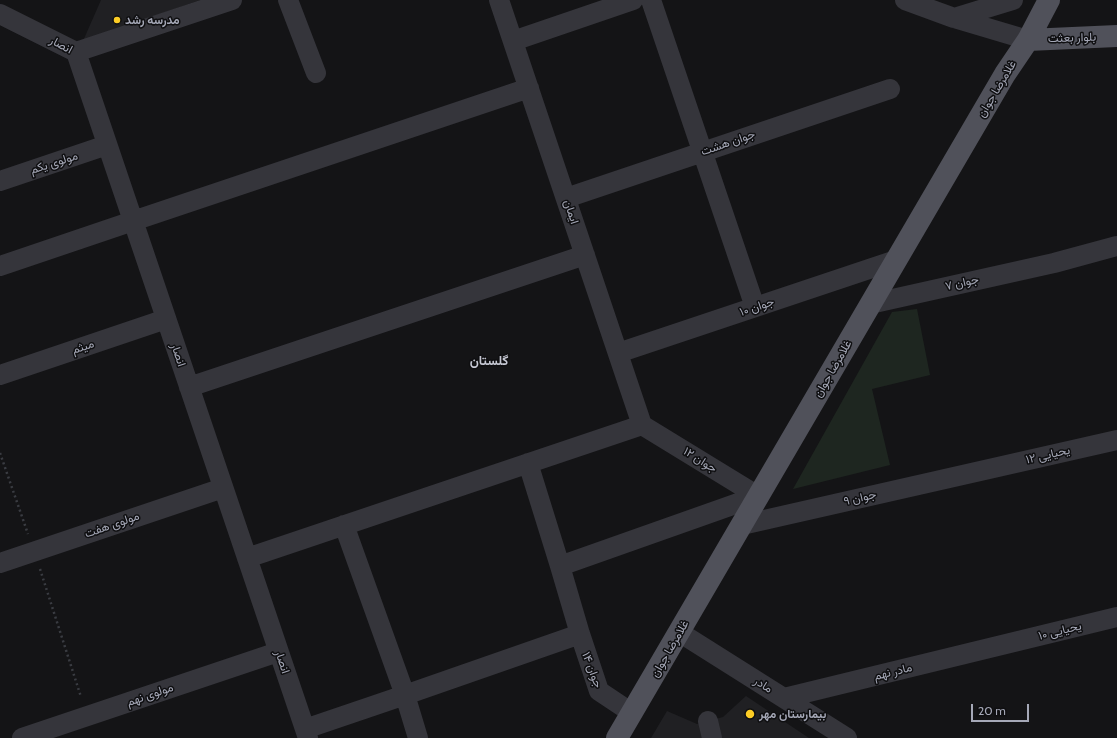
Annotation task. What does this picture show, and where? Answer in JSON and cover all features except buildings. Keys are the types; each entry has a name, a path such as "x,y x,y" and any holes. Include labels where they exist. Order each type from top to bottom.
{"main road":[{"name":"غلامرضا جوان","path":"618,738 1005,74 1028,40 1049,0"},
{"name":"بلوار بعثت","path":"1028,40 1117,36"}],"street":[{"path":"76,52 232,0"},
{"path":"288,0 316,73"},
{"name":"ایمان","path":"499,0 642,425"},
{"path":"513,41 633,0"},
{"path":"651,0 755,307"},
{"path":"904,0 954,18 1028,40"},
{"path":"954,18 1012,0"},
{"name":"انصار","path":"0,14 76,52 306,734"},
{"path":"0,266 529,88"},
{"name":"جوان هشت","path":"566,198 890,89"},
{"name":"مولوی یکم","path":"0,181 107,145"},
{"name":"جوان ۷","path":"870,304 1117,246"},
{"path":"189,387 585,254"},
{"name":"جوان ۱۰","path":"618,353 896,260"},
{"name":"میثم","path":"0,375 166,320"},
{"path":"247,558 642,425"},
{"name":"جوان ۱۲","path":"642,425 758,496"},
{"name":"یحیایی ۱۲","path":"978,471 1117,440"},
{"name":"جوان ۱۴","path":"528,463 599,691 632,713"},
{"name":"جوان ۹","path":"742,525 978,471"},
{"name":"مولوی هفت","path":"0,563 223,488"},
{"path":"560,566 758,496"},
{"path":"344,525 405,695 418,738"},
{"name":"یحیایی ۱۰","path":"1002,645 1117,617"},
{"name":"مادر","path":"679,632 847,738"},
{"path":"306,734 405,695 580,634"},
{"name":"مادر نهم","path":"784,698 1002,645"},
{"name":"مولوی نهم","path":"22,738 278,652"}],"path":[{"path":"0,453 87,716"}],"shaded area":[{"name":"مدرسه رشد","path":"101,0 200,0 83,41"},
{"path":"917,309 930,375 872,389 890,465 793,489 892,312"},
{"name":"بیمارستان مهر","path":"746,696 809,738 651,738 667,711 697,724 723,717"}],"place":[{"name":"مدرسه رشد","path":"117,20"},
{"name":"بیمارستان مهر","path":"750,714"}],"district":[{"name":"گلستان","path":"489,361"}]}
